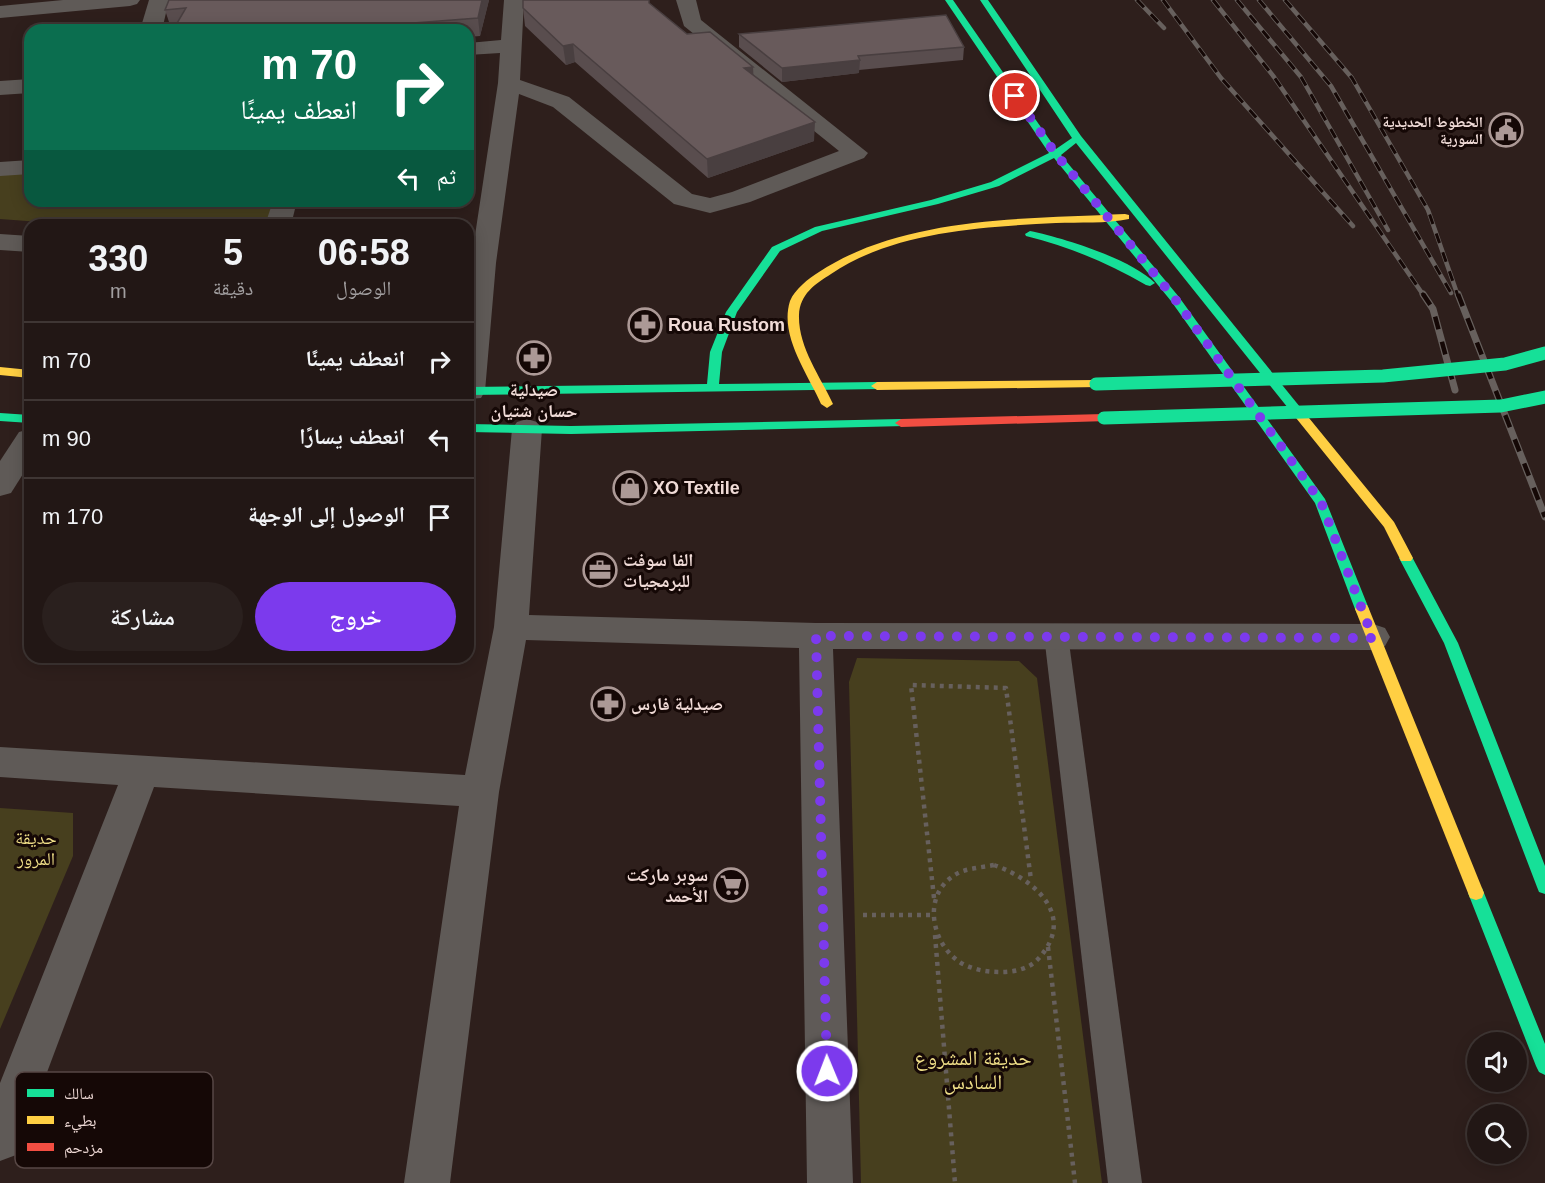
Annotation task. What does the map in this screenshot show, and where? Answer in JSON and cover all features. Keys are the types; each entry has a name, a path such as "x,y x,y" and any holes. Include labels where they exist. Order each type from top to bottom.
{"main road":[{"path":"949,0 1055,153 1175,299 1321,502 1373,638 1545,1066"},
{"path":"984,0 1077,138 1389,525 1451,643 1545,887"},
{"path":"713,387 716,352 732,312 776,249 819,229 934,202 995,184 1055,153 1077,138"},
{"path":"834,426 820,387 795,332 795,300 813,277 843,258 882,244 974,227 1139,216"},
{"path":"974,227 1039,236 1083,246 1117,262 1175,299"},
{"path":"474,391 1096,384 1383,376 1505,364 1545,353"},
{"path":"0,372 24,374"},
{"path":"474,428 834,426 1501,406 1545,397"},
{"path":"0,417 24,419"}],"street":[{"path":"0,12 130,0"},
{"path":"153,24 159,0"},
{"path":"474,352 483,263 509,83 514,0"},
{"path":"509,83 561,102 683,199 710,206 741,197 856,153 691,22 686,0"},
{"path":"474,49 510,46"},
{"path":"0,88 24,86"},
{"path":"0,169 24,167"},
{"path":"0,242 24,244"},
{"path":"427,1183 480,792 511,627 527,429"},
{"path":"0,485 24,448"},
{"path":"511,627 816,636 1056,635 1373,638"},
{"path":"816,636 830,1183"},
{"path":"0,762 480,792"},
{"path":"26,1072 142,771"},
{"path":"0,1139 15,1100"}],"lane":[{"path":"1056,635 1125,1183"}],"path":[{"path":"955,1183 932,915 934,898 911,685 1006,688 1030,880"},
{"path":"934,898 943,883 957,872 975,866 994,865 1013,870 1030,880 1043,895 1052,912 1053,930 1048,947 1076,1183"},
{"path":"823,915 932,915"},
{"path":"935,932 945,949 961,962 980,971 1000,974 1020,970 1037,960 1048,947"}],"green space":[{"path":"24,173 24,207 271,207 268,219 0,219 0,175"},
{"name":"حديقة المشروع السادس","path":"857,658 1019,661 1037,678 1102,1183 861,1183 849,682"},
{"name":"حديقة المرور","path":"0,808 73,813 73,856 0,1029"}],"building":[{"path":"169,0 482,0 478,18 400,24 177,24 186,8 165,10"},
{"path":"523,0 649,0 649,3 687,34 710,32 753,67 744,68 815,122 707,159 573,44 563,46 523,8"},
{"path":"946,15 964,47 858,56 860,60 782,68 739,34"}],"railway":[{"path":"1137,0 1164,28"},
{"path":"1163,0 1221,78 1353,226"},
{"path":"1213,0 1274,77 1424,296"},
{"path":"1237,0 1301,77 1388,230"},
{"path":"1259,0 1331,86 1451,293"},
{"path":"1285,0 1352,78 1428,210 1458,296"},
{"path":"1423,294 1433,309 1455,390"},
{"path":"1458,294 1545,517"}],"traffic: fast":[{"path":"949,0 1055,154 1175,299 1321,502 1362,609"},
{"path":"984,0 1077,138 1296,410"},
{"path":"713,387 716,352 732,312 776,249 819,229 934,202 995,184 1055,154 1073,141"},
{"path":"1030,234 1046,237 1092,253 1150,283"},
{"path":"1096,384 1383,376 1505,364 1545,353"},
{"path":"474,391 877,386"},
{"path":"1104,418 1501,406 1545,397"},
{"path":"0,417 24,419"},
{"path":"474,428 571,430 901,423"},
{"path":"1406,558 1451,643 1545,887"},
{"path":"1476,893 1545,1066"}],"traffic: slow":[{"path":"827,404 798,341 794,314 796,301 803,290 843,261 878,246 962,228 1125,217"},
{"path":"0,371 24,373"},
{"path":"877,386 1096,384"},
{"path":"1296,410 1389,525 1406,558"},
{"path":"1362,609 1476,893"}],"traffic: jam":[{"path":"901,423 1104,418"}],"place":[{"name":"الخطوط الحديدية السورية","path":"1506,130"},
{"name":"Roua Rustom","path":"645,325"},
{"name":"صيدلية حسان شتيان","path":"534,358"},
{"name":"XO Textile","path":"630,488"},
{"name":"الفا سوفت للبرمجيات","path":"600,570"},
{"name":"صيدلية فارس","path":"608,704"},
{"name":"سوبر ماركت الأحمد","path":"731,885"}],"route":[{"path":"827,1071 816,636 1056,635 1373,638 1321,502 1175,299 1055,153 1015,96"}]}
